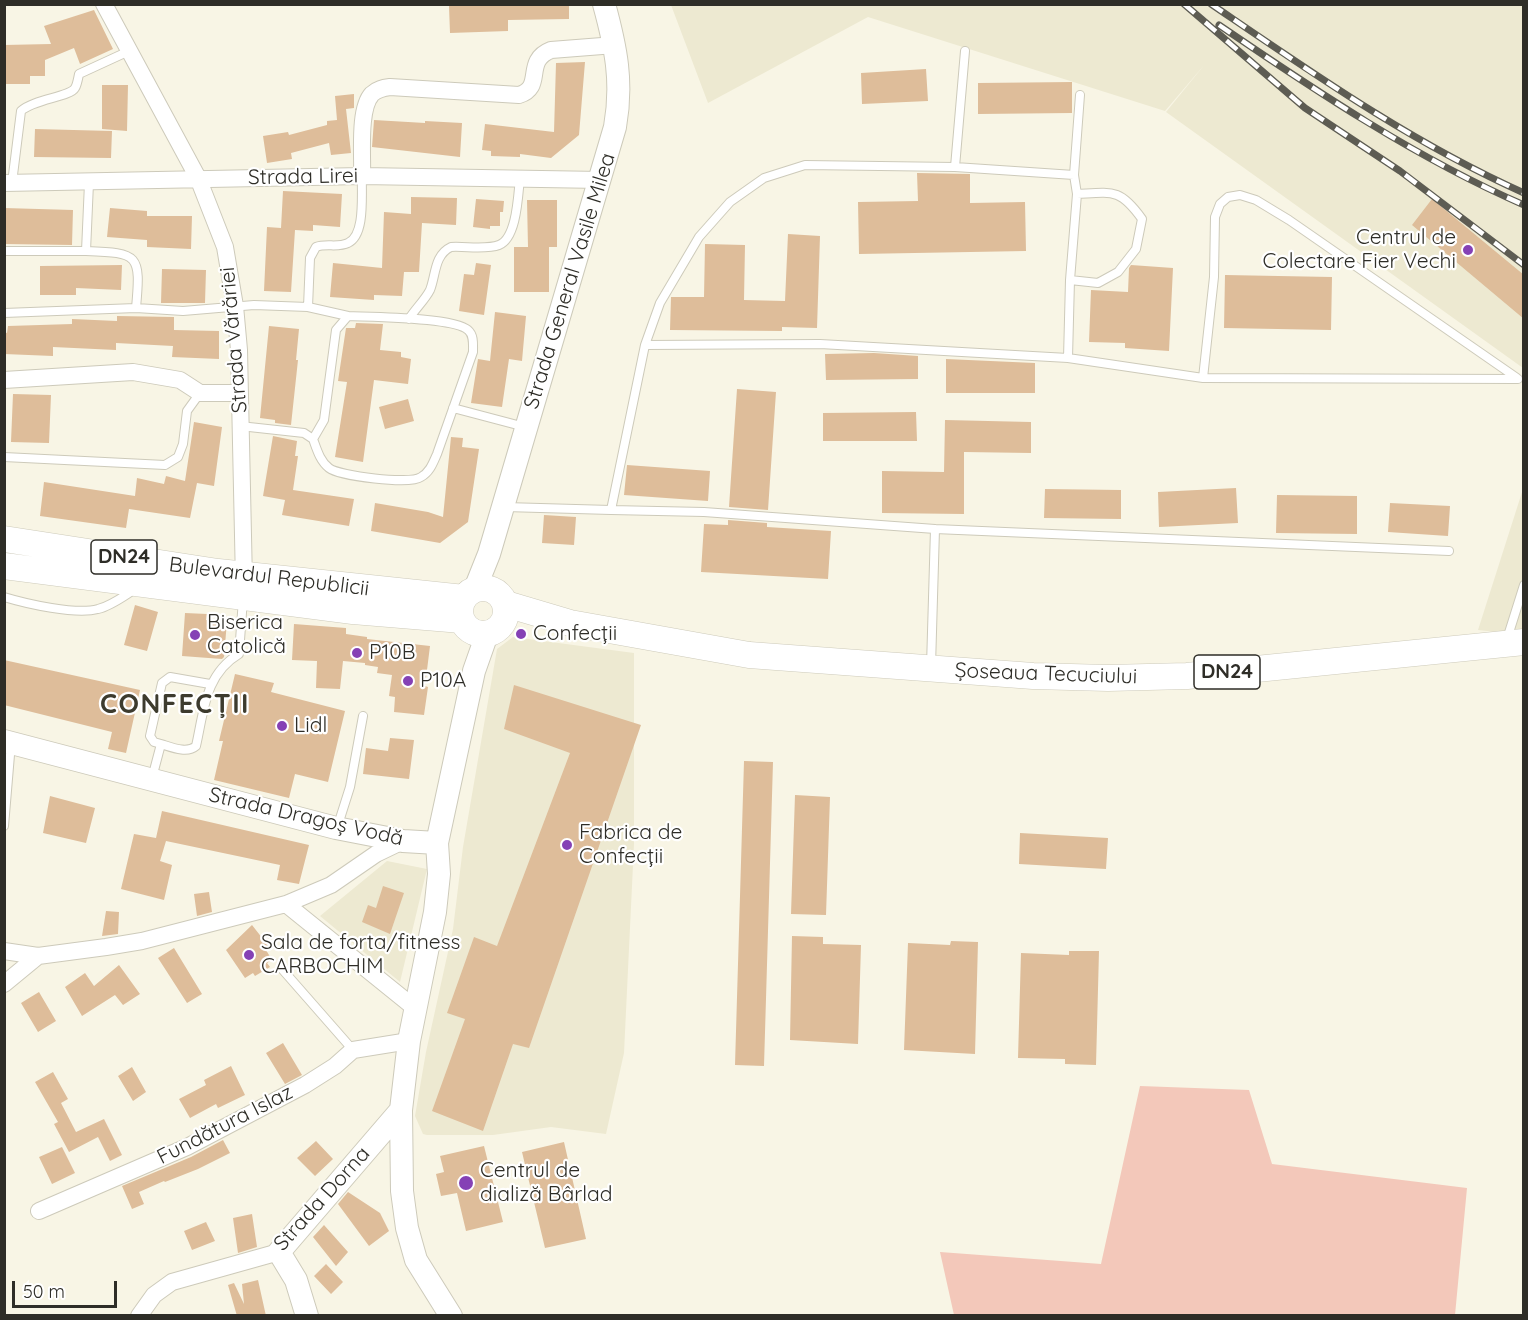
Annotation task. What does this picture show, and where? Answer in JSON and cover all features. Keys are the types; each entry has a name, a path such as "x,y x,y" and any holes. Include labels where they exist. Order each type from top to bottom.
{"main road":[{"name":"Strada General Vasile Milea","path":"483,611 489,554 501,507 601,180 620,104 618,63 604,4"},
{"name":"Bulevardul Republicii","path":"4,539 244,586"},
{"name":"Bulevardul Republicii","path":"4,566 143,584 244,586 483,611"},
{"name":"Șoseaua Tecuciului","path":"483,611 570,623 749,655 1033,676 1154,677 1206,674 1515,642"},
{"path":"451,1316 416,1260 407,1228 402,1191 401,1110 409,1041 435,912 439,874 437,843 474,671 483,611"},
{"name":"Strada Dragoș Vodă","path":"8,742 336,828 403,841 437,843"},
{"name":"Strada Dorna","path":"279,1252 401,1110"},
{"path":"279,1252 296,1280 307,1316"}],"street":[{"name":"Strada Vărăriei","path":"104,4 198,178 225,247 235,306 240,393 244,586"},
{"path":"362,176 364,114 372,94 380,88 519,95 527,93 532,88 534,68 537,59 543,53 551,50 615,45"},
{"name":"Strada Lirei","path":"8,183 362,176 601,180"},
{"path":"4,380 133,372 180,380 200,393 240,393"},
{"path":"4,951 38,956 142,941 286,904 331,885 376,854 403,841"},
{"path":"286,904 416,1009"},
{"path":"4,984 38,956"},
{"name":"Fundătura Islaz","path":"39,1211 187,1147 305,1085 353,1050 409,1041"},
{"name":"Strada Dorna","path":"139,1316 154,1295 171,1282 279,1252"}],"lane":[{"path":"8,183 21,111 26,106 39,101 71,93 76,88 80,74 129,51"},
{"path":"955,167 965,51"},
{"path":"1068,358 1070,280 1077,194 1074,176 1080,94"},
{"path":"612,510 645,345 660,303 699,237 730,202 764,178 805,165 955,167 1074,176"},
{"path":"308,307 310,258 316,247 324,244 350,243 360,227 362,176"},
{"path":"410,319 430,290 437,263 445,250 451,247 498,246 507,240 514,224 520,178"},
{"path":"86,251 89,183"},
{"path":"1070,280 1098,282 1118,272 1136,249 1142,219 1129,201 1111,192 1077,194"},
{"path":"645,345 820,345 1068,358 1203,378 1518,379 1289,220 1256,200 1240,195 1228,196 1220,204 1215,217 1214,277 1203,378"},
{"path":"4,251 121,252 132,257 138,267 136,308"},
{"path":"4,313 136,308 183,311 235,306 308,307 348,316 410,319 460,325 469,330 473,339 473,352 453,408 429,470 420,478 406,482 330,469 320,458 313,439 304,433 240,426"},
{"path":"313,439 324,420 336,330 348,316"},
{"path":"4,457 165,465 178,457 183,444 187,411 200,393"},
{"path":"453,408 526,427"},
{"path":"501,507 704,512 935,529 1449,551"},
{"path":"930,669 935,529"},
{"path":"4,597 22,603 55,608 96,610 107,606 143,584"},
{"path":"1515,642 1524,585"},
{"path":"210,684 170,677 165,679 162,683 150,736 153,742 186,750 196,746 210,684 227,661 239,654 244,586"},
{"path":"336,828 350,787 363,716"},
{"path":"4,826 8,742"},
{"path":"152,779 161,744"},
{"path":"282,969 353,1050"}],"shaded area":[{"path":"671,5 1523,5 1523,368 1166,112 1205,64 1165,111 868,17 708,103"},
{"path":"1523,489 1523,635 1478,630"},
{"path":"513,637 634,653 634,844 624,1053 606,1134 551,1127 493,1135 427,1135 423,1134 415,1116 426,1052 453,929 463,847 497,649"},
{"path":"387,861 427,869 400,982 320,916"},
{"path":"1140,1086 1249,1090 1272,1164 1467,1188 1455,1315 954,1315 940,1252 1101,1264"}],"building":[{"path":"569,4 569,19 508,20 508,31 450,33 449,6"},
{"path":"94,10 113,49 80,64 74,48 45,60 45,76 30,76 30,84 4,84 4,45 51,44 44,26"},
{"path":"585,62 579,135 551,158 520,154 520,157 491,156 491,151 482,150 485,124 554,132 556,63"},
{"path":"926,69 928,101 862,104 861,73"},
{"path":"1072,82 1072,113 978,114 978,83"},
{"path":"102,85 128,85 127,131 102,129"},
{"path":"354,94 354,108 346,109 351,153 331,155 329,143 291,153 292,159 267,163 263,136 288,132 289,135 327,125 327,121 337,120 335,96"},
{"path":"374,120 462,123 460,157 372,147"},
{"path":"35,129 112,131 111,158 34,157"},
{"path":"917,173 970,174 970,203 1025,202 1026,251 859,254 858,202 918,201"},
{"path":"283,191 342,194 340,227 313,225 313,231 295,230 291,292 264,291 267,227 281,228"},
{"path":"411,197 457,198 456,225 422,223 419,272 404,272 402,296 374,295 374,300 330,297 333,263 382,268 384,212 411,214"},
{"path":"476,199 504,201 503,212 500,212 500,226 490,226 490,229 473,227"},
{"name":"Centrul de Colectare Fier Vechi","path":"1432,199 1524,275 1524,319 1412,225"},
{"path":"527,200 557,200 557,247 549,247 549,292 514,292 514,247 528,247"},
{"path":"4,208 73,210 72,245 4,244"},
{"path":"110,208 147,211 147,216 192,216 191,249 147,247 147,240 107,237"},
{"path":"788,234 820,236 817,328 782,327 782,331 670,330 671,297 704,297 705,244 745,245 744,300 785,301"},
{"path":"476,263 491,265 484,315 459,311 464,274 474,275"},
{"path":"122,265 121,290 76,288 76,295 40,295 40,266"},
{"path":"1131,265 1173,268 1169,351 1125,348 1125,343 1089,342 1091,290 1128,292"},
{"path":"162,269 206,270 205,303 161,303"},
{"path":"1225,275 1332,277 1331,330 1224,328"},
{"path":"495,312 526,316 522,361 509,359 502,407 471,403 478,359 490,361"},
{"path":"117,316 174,317 174,330 219,331 219,359 172,357 173,346 116,343 116,350 53,347 53,356 4,354 4,332 7,333 8,326 72,324 72,319 117,321"},
{"path":"356,323 383,324 380,350 401,352 401,357 411,359 408,384 374,380 363,462 335,457 347,382 338,381 346,328 355,328"},
{"path":"269,326 299,329 291,425 260,418"},
{"path":"874,353 918,356 918,379 826,380 825,354"},
{"path":"946,359 1035,363 1035,393 946,393"},
{"path":"737,389 776,392 768,510 729,507"},
{"path":"13,394 51,395 49,443 11,442"},
{"path":"408,399 414,421 385,429 379,407"},
{"path":"916,412 917,441 823,441 823,413"},
{"path":"945,420 1031,422 1031,453 964,452 964,514 882,513 882,471 944,472"},
{"path":"194,422 222,427 214,486 197,483 190,518 129,509 126,528 40,516 44,482 135,496 137,478 164,484 166,476 185,481"},
{"path":"273,436 297,441 295,456 298,456 293,490 354,499 349,526 282,515 285,500 263,496"},
{"path":"451,437 463,438 462,447 479,449 468,522 440,543 371,531 375,503 428,512 443,517"},
{"path":"627,465 710,471 708,501 624,495"},
{"path":"1236,488 1238,523 1159,527 1158,492"},
{"path":"1045,489 1121,490 1121,519 1044,518"},
{"path":"1277,495 1357,496 1357,534 1276,533"},
{"path":"1390,503 1450,506 1448,536 1388,532"},
{"path":"544,515 576,517 574,545 542,543"},
{"path":"728,520 767,523 767,527 831,531 828,579 701,572 704,524 728,525"},
{"path":"135,605 158,612 147,651 124,645"},
{"path":"185,613 207,614 206,620 227,621 222,659 182,656"},
{"path":"294,624 346,628 346,634 367,637 367,639 430,646 424,715 394,712 395,697 389,696 392,675 377,673 378,667 365,665 365,663 343,661 340,689 316,688 317,661 292,660"},
{"path":"4,660 140,690 126,753 108,749 112,732 4,705"},
{"name":"Lidl","path":"235,674 274,683 271,692 345,711 328,782 295,774 289,798 214,780 223,741 219,741"},
{"name":"Fabrica de Confecții","path":"514,685 641,725 529,1048 513,1044 483,1131 432,1111 465,1019 447,1013 474,937 497,946 570,753 504,729"},
{"path":"390,738 414,740 409,779 363,774 366,748 388,751"},
{"path":"744,761 773,762 764,1066 735,1065"},
{"path":"795,795 830,797 826,915 791,914"},
{"path":"50,796 95,808 86,843 43,833"},
{"path":"162,811 309,845 299,884 277,880 280,865 166,841 160,861 172,865 164,900 121,889 134,834 156,838"},
{"path":"1020,833 1108,838 1106,869 1019,864"},
{"path":"383,886 404,893 390,934 362,922 368,905 376,908"},
{"path":"209,892 212,912 197,916 194,894"},
{"path":"106,911 119,912 118,934 102,936"},
{"name":"Sala de forta/fitness CARBOCHIM","path":"252,925 270,948 266,950 272,960 267,963 270,967 255,976 253,973 245,978 226,950"},
{"path":"792,936 823,937 823,944 861,945 858,1044 790,1040"},
{"path":"951,941 978,942 975,1054 904,1050 908,943 950,945"},
{"path":"174,948 202,994 187,1003 158,958"},
{"path":"1069,951 1099,951 1096,1065 1065,1064 1065,1059 1018,1058 1021,953 1069,955"},
{"path":"119,965 140,994 123,1005 115,995 82,1016 65,987 85,973 94,986"},
{"path":"39,992 56,1021 38,1032 21,1003"},
{"path":"283,1043 302,1075 285,1084 266,1053"},
{"path":"231,1066 245,1095 218,1108 216,1104 190,1118 179,1099 206,1085 204,1080"},
{"path":"132,1067 146,1092 133,1101 118,1076"},
{"path":"53,1072 68,1099 61,1103 76,1132 104,1119 122,1155 110,1161 98,1137 69,1152 54,1124 58,1122 35,1082"},
{"path":"223,1140 230,1153 198,1169 139,1192 144,1204 132,1209 122,1186 191,1157"},
{"path":"316,1141 333,1159 315,1176 297,1158"},
{"path":"564,1142 586,1239 545,1248 522,1152"},
{"name":"Centrul de dializă Bârlad","path":"484,1146 503,1222 466,1231 457,1193 441,1196 436,1174 444,1172 440,1156"},
{"path":"62,1147 75,1173 52,1184 39,1157"},
{"path":"348,1192 380,1213 389,1231 369,1246 338,1204"},
{"path":"252,1214 257,1247 238,1253 233,1218"},
{"path":"206,1222 215,1241 192,1250 184,1231"},
{"path":"324,1225 348,1252 336,1266 313,1237"},
{"path":"326,1264 343,1282 331,1294 314,1276"},
{"path":"258,1280 266,1316 237,1316 228,1285 234,1283 244,1304 242,1284"}],"railway":[{"path":"1184,4 1305,108 1400,171 1524,265"},
{"path":"1211,4 1402,129 1482,173 1524,193"},
{"path":"1219,25 1367,122 1444,166 1524,205"}],"place":[{"name":"Centrul de Colectare Fier Vechi","path":"1468,250"},
{"name":"Confecții","path":"521,634"},
{"name":"Biserica Catolică","path":"195,635"},
{"name":"P10B","path":"357,653"},
{"name":"P10A","path":"408,681"},
{"name":"Lidl","path":"282,726"},
{"name":"Fabrica de Confecții","path":"567,845"},
{"name":"Sala de forta/fitness CARBOCHIM","path":"249,955"},
{"name":"Centrul de dializă Bârlad","path":"466,1183"}],"district":[{"name":"CONFECȚII","path":"175,705"}]}
